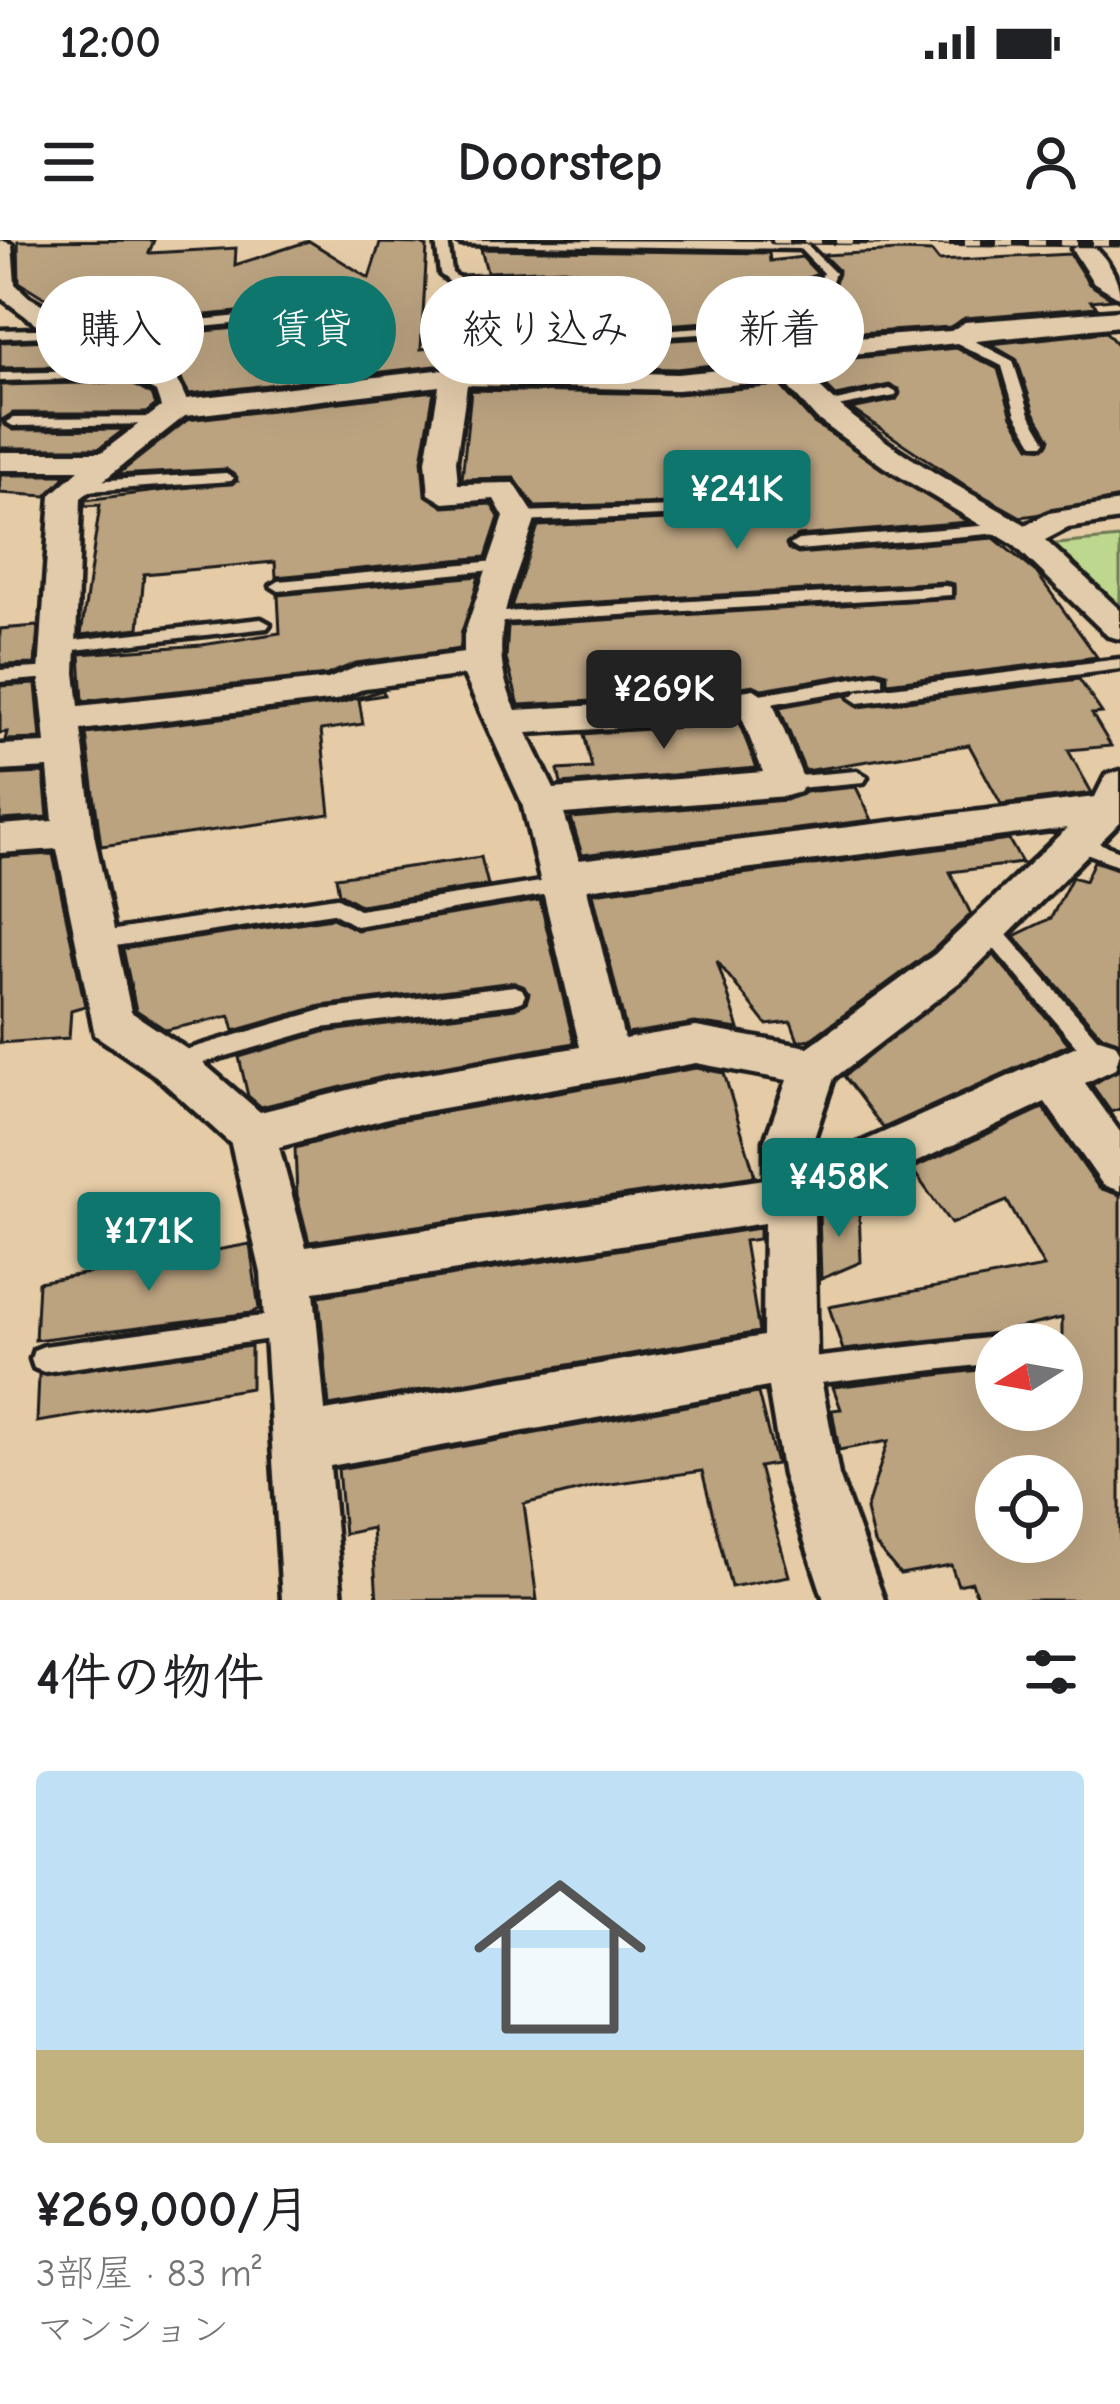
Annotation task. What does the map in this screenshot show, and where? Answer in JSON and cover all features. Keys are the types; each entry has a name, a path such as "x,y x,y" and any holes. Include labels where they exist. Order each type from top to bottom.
{"street":[{"path":"0,244 3,286 36,318"},
{"path":"1084,249 1102,277 1120,290"},
{"path":"864,347 960,338 965,330 1120,318"},
{"path":"312,1600 287,1274 252,1134 172,1063 111,1022 74,834 64,737 57,660 63,512 66,495 169,414 292,391 420,380"},
{"path":"163,384 168,387 169,414"},
{"path":"458,384 441,461 444,494 503,489 520,518 481,635 482,676 541,803 565,881 606,1061"},
{"path":"805,384 820,406 948,497 1015,533 1120,629"},
{"path":"0,461 106,461"},
{"path":"1015,533 1120,511"},
{"path":"0,758 64,737 336,689 357,678 482,662"},
{"path":"505,722 686,712 754,701 786,783 541,803"},
{"path":"565,881 1109,820"},
{"path":"854,1600 811,1475 792,1365 790,1141 815,1067 950,966 986,926 1109,820"},
{"path":"0,839 74,834"},
{"path":"252,1134 392,1099 696,1045 815,1067"},
{"path":"287,1274 791,1197 1099,1056"},
{"path":"1053,1076 1120,1170"},
{"path":"302,1443 792,1365"}],"lane":[{"path":"442,240 448,276"},
{"path":"461,240 803,245 828,276"},
{"path":"0,334 36,334"},
{"path":"960,338 1008,364 1023,414 1040,441"},
{"path":"0,377 36,376"},
{"path":"820,406 890,393"},
{"path":"14,422 169,414"},
{"path":"76,488 226,478"},
{"path":"520,518 706,511"},
{"path":"798,545 1015,533"},
{"path":"279,586 507,565"},
{"path":"488,618 945,592"},
{"path":"0,676 57,660 261,624"},
{"path":"859,698 1120,664"},
{"path":"754,701 877,680"},
{"path":"786,783 857,777"},
{"path":"95,941 335,904 356,918 565,881"},
{"path":"986,926 1099,1056"},
{"path":"172,1063 322,1018 514,995"},
{"path":"44,1359 291,1324"},
{"path":"792,1365 975,1352"}],"green space":[{"path":"1120,538 1120,616 1047,545"}],"building":[{"path":"154,240 149,253 236,248 235,265 309,241 366,276 228,276 228,313 204,315 204,276 36,276 36,293 19,282 18,241"},
{"path":"380,243 427,247 425,276 420,276 420,368 396,370 396,276 370,276"},
{"path":"481,249 769,253 770,261 802,257 818,274 696,276 696,323 672,324 672,276 604,276 564,269 487,272"},
{"path":"932,252 939,261 1070,254 1089,284 1113,299 1091,301 1097,307 965,318 950,327 864,333 864,276 837,276 838,270 823,255"},
{"path":"228,329 228,384 277,384 189,394 184,384 204,384 204,331"},
{"path":"1106,332 1120,348 1120,498 1021,517 851,409 896,400 899,389 889,385 836,396 824,384 864,384 864,357 956,348 998,369 1012,416 1030,446 1044,448 1050,439 1034,412 1017,360 990,344"},
{"path":"696,339 696,367 672,369 672,340"},
{"path":"36,341 36,367 0,368 0,342"},
{"path":"132,384 152,395 156,405 146,413 13,413 2,420 13,430 125,429 100,448 0,448 0,385"},
{"path":"780,385 814,423 968,522 798,536 786,544 788,549 798,554 994,538 1036,572 1097,657 887,683 887,673 876,670 762,689 753,685 686,696 519,705 506,659 508,626 954,598 954,584 945,582 511,607 538,526 711,518 716,508 706,502 535,507 514,478 462,479 471,390 677,394"},
{"path":"434,391 422,460 425,494 444,507 491,504 499,517 486,557 276,577 275,562 144,574 139,628 81,635 100,505 85,506 85,500 237,481 226,469 117,475 187,420"},
{"path":"0,475 67,475 46,496 0,493"},
{"path":"479,576 460,649 356,663 327,675 83,701 80,654 202,645 280,633 278,595"},
{"path":"38,626 35,664 0,665 0,629"},
{"path":"1079,679 1102,713 1092,714 1111,746 1068,750 1092,793 1001,804 969,745 805,771 779,707 846,695 860,707"},
{"path":"36,684 41,739 5,740 7,732 0,733 0,686"},
{"path":"383,690 384,695 359,699 363,724 321,730 330,814 101,846 86,734 337,704"},
{"path":"738,720 757,768 561,784 558,770 592,768 584,734"},
{"path":"44,773 48,817 0,820 0,775"},
{"path":"856,787 872,820 582,855 571,818 786,800 805,792"},
{"path":"1009,840 1022,863 950,872 971,914 932,951 811,1039 798,1041 791,1022 767,1025 717,961 739,1029 695,1023 627,1034 593,893"},
{"path":"53,854 85,1006 71,1010 69,1038 0,1043 0,857"},
{"path":"481,857 488,885 360,905 339,893 336,877"},
{"path":"1094,861 1120,870 1120,1043 1100,1034 1014,936 1051,918 1072,877 1085,881"},
{"path":"540,900 574,1043 391,1075 261,1107 248,1096 239,1057 323,1032 515,1008 526,1003 529,993 513,982 321,1006 234,1031 230,1016 166,1030 136,1010 123,949 332,918 357,930"},
{"path":"994,955 1069,1044 883,1128 844,1076"},
{"path":"696,1068 724,1073 755,1176 309,1242 297,1195 295,1148 393,1121"},
{"path":"1120,1068 1120,1109 1111,1112 1092,1085"},
{"path":"1043,1108 1099,1188 1120,1195 1120,1600 978,1600 972,1582 958,1585 951,1565 900,1574 874,1543 866,1510 888,1441 839,1450 832,1410 841,1409 833,1387 975,1370 975,1431 1083,1431 1083,1323 1062,1323 1062,1318 1040,1323 975,1323 975,1335 843,1350 829,1307 1044,1267 1007,1201 951,1224 912,1169"},
{"path":"830,1207 859,1210 861,1262 821,1279 819,1213"},
{"path":"759,1228 759,1239 744,1241 759,1332 329,1406 319,1296"},
{"path":"250,1244 259,1309 251,1313 35,1340 38,1282"},
{"path":"251,1346 251,1388 37,1422 39,1375"},
{"path":"758,1393 776,1464 759,1467 789,1576 731,1587 702,1471 597,1486 524,1504 537,1600 377,1600 372,1528 344,1534 338,1469"}],"railway":[{"path":"773,240 1120,243"}]}
